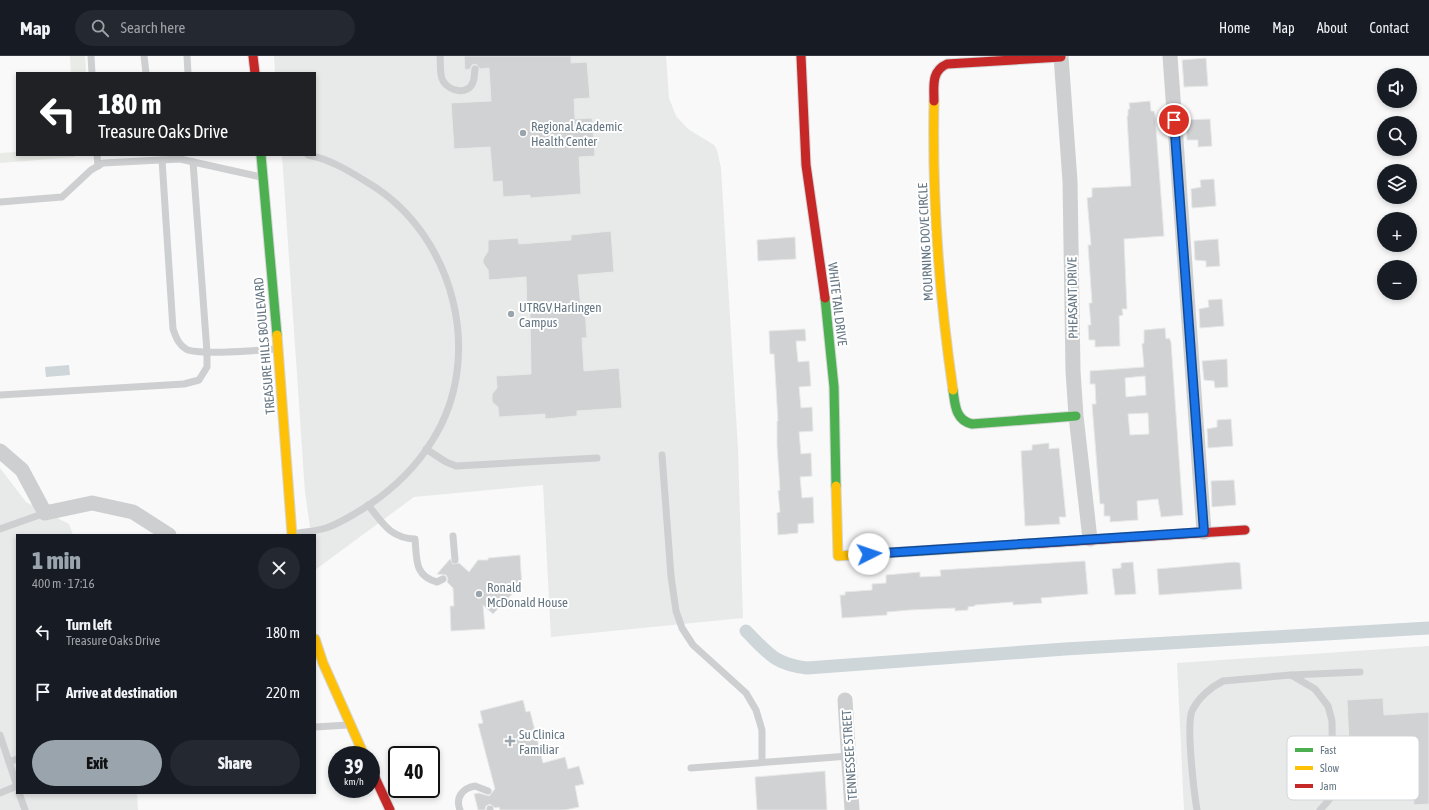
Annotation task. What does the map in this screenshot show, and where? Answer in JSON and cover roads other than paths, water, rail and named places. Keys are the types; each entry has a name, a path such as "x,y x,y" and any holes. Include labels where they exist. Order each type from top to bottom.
{"street":[{"path":"253,56 255,72"},
{"name":"WHITE TAIL DRIVE","path":"801,56 806,165 829,323 834,387 838,556 1090,539"},
{"path":"1170,56 1204,532"},
{"name":"PHEASANT DRIVE","path":"1061,57 1070,181 1071,314 1076,416 1090,539"},
{"name":"MOURNING DOVE CIRCLE","path":"1061,57 947,64 939,67 935,74 934,82 934,196 940,297 955,402 960,418 968,423 976,424 1076,416"},
{"name":"TREASURE HILLS BOULEVARD","path":"261,156 278,349 288,534"},
{"path":"0,451 22,470 45,513 92,503 133,512 167,534"},
{"path":"1090,539 1244,530"},
{"path":"316,642 360,746"},
{"name":"TENNESSEE STREET","path":"845,700 852,810"},
{"path":"380,788 390,810"}],"lane":[{"path":"91,56 92,72"},
{"path":"144,56 146,72"},
{"path":"187,56 188,72"},
{"path":"440,56 442,79 447,86 454,90 468,88 473,82 475,69"},
{"path":"97,156 98,166"},
{"path":"180,159 186,156"},
{"path":"294,534 327,528 387,493 414,467 433,440 449,405 456,376 458,351 458,326 452,296 440,262 418,226 399,204 351,172 319,157 314,156"},
{"path":"0,202 62,197 103,163 180,159 262,177"},
{"path":"162,160 173,329 178,342 187,350 207,352 278,349"},
{"path":"0,395 184,384 199,380 207,367 207,352 193,162"},
{"path":"426,449 446,462 456,466 597,458"},
{"path":"662,455 671,576 676,611 682,628 692,645 746,693 756,710 762,730 762,762"},
{"path":"368,505 388,530 396,536 406,539 416,539 418,569 423,576 437,582 443,579"},
{"path":"0,529 45,513"},
{"path":"453,536 455,560"},
{"path":"1197,810 1189,721 1195,706 1214,686 1223,681 1291,675 1360,672"},
{"path":"1291,675 1315,689 1328,706 1332,721 1332,736"},
{"path":"316,727 350,725"},
{"path":"0,735 16,783"},
{"path":"691,768 849,756"},
{"path":"9,762 16,759"},
{"path":"0,793 16,786"},
{"path":"460,810 459,798 465,789 476,786 488,791"},
{"path":"19,794 25,810"},
{"path":"1320,810 1329,800"}],"waterway":[{"path":"746,631 772,656 787,664 807,668 1065,649 1429,628"}],"place":[{"name":"Regional Academic Health Center","path":"523,133"},
{"name":"UTRGV Harlingen Campus","path":"511,314"},
{"name":"Ronald McDonald House","path":"479,594"},
{"name":"Su Clinica Familiar","path":"510,741"}]}
